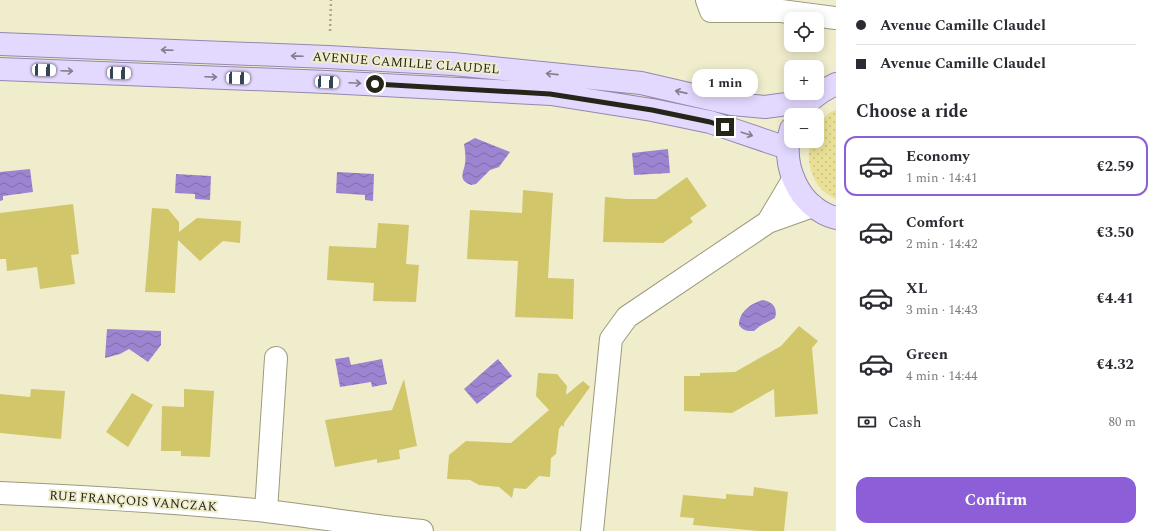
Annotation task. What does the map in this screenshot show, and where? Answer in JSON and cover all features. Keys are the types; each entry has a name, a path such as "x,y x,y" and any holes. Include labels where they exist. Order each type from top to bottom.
{"main road":[{"name":"AVENUE CAMILLE CLAUDEL","path":"0,44 328,57 453,64 641,82 732,104 803,108"},
{"name":"AVENUE CAMILLE CLAUDEL","path":"0,68 319,81 550,94 652,110 784,137"},
{"path":"803,108 822,90 836,84"},
{"path":"789,148 788,164 793,180 802,194 828,216"}],"street":[{"path":"707,0 711,11 781,11 836,18"},
{"path":"592,531 611,340 627,317 768,222 793,180"},
{"path":"768,222 828,216"},
{"path":"266,511 276,358"},
{"name":"RUE FRANÇOIS VANCZAK","path":"0,492 152,501 266,511 422,531"}],"shaded area":[{"path":"836,110 836,199 821,189 816,182 812,175 809,159 809,148 824,148 824,118 830,112"}],"water":[{"path":"475,138 510,152 499,167 490,170 476,184 471,185 464,181 462,176 465,161 464,144"},
{"path":"668,149 670,173 634,175 632,153"},
{"path":"30,169 33,192 3,196 3,200 0,201 0,172"},
{"path":"337,172 374,174 373,201 365,200 365,195 336,193"},
{"path":"176,174 211,176 210,200 195,199 195,194 175,193"},
{"path":"763,300 770,302 774,306 776,311 775,318 754,331 744,330 739,325 741,316 747,308"},
{"path":"107,329 161,331 161,345 148,362 129,349 120,354 105,358"},
{"path":"349,357 351,365 382,359 387,384 372,387 371,382 340,387 335,359"},
{"path":"498,359 512,376 477,404 464,389"}],"building":[{"path":"687,177 707,206 690,218 693,222 663,243 603,242 605,197 656,199"},
{"path":"523,190 553,193 548,278 574,279 573,319 515,317 518,261 467,259 470,210 522,213"},
{"path":"73,204 79,254 71,255 75,284 40,289 37,267 7,271 6,259 0,259 0,213"},
{"path":"152,208 168,209 179,222 179,232 197,218 241,221 240,243 223,241 200,261 178,240 175,293 145,292"},
{"path":"378,223 409,225 406,264 419,265 416,302 373,301 374,283 327,280 329,246 376,248"},
{"path":"799,326 818,341 812,348 818,414 775,417 774,389 732,413 684,411 684,376 700,376 700,373 735,372 781,346"},
{"path":"538,373 557,374 567,386 566,395 583,381 590,387 564,423 564,427 562,425 559,429 556,454 551,458 550,477 539,476 526,489 514,488 512,498 499,487 479,485 470,480 447,479 449,455 466,441 511,443 549,410 536,396"},
{"path":"404,379 417,446 399,450 400,459 377,463 377,459 335,467 325,420 392,410"},
{"path":"31,389 65,391 61,439 0,433 0,394 30,397"},
{"path":"184,389 214,391 210,457 181,456 181,451 161,451 162,406 184,407"},
{"path":"132,393 153,405 128,447 106,432"},
{"path":"754,487 788,492 784,531 759,531 693,525 694,518 680,517 683,495 726,499 726,494 753,496"}],"route":[{"path":"375,84 550,94 652,110 710,122 725,127"}]}
